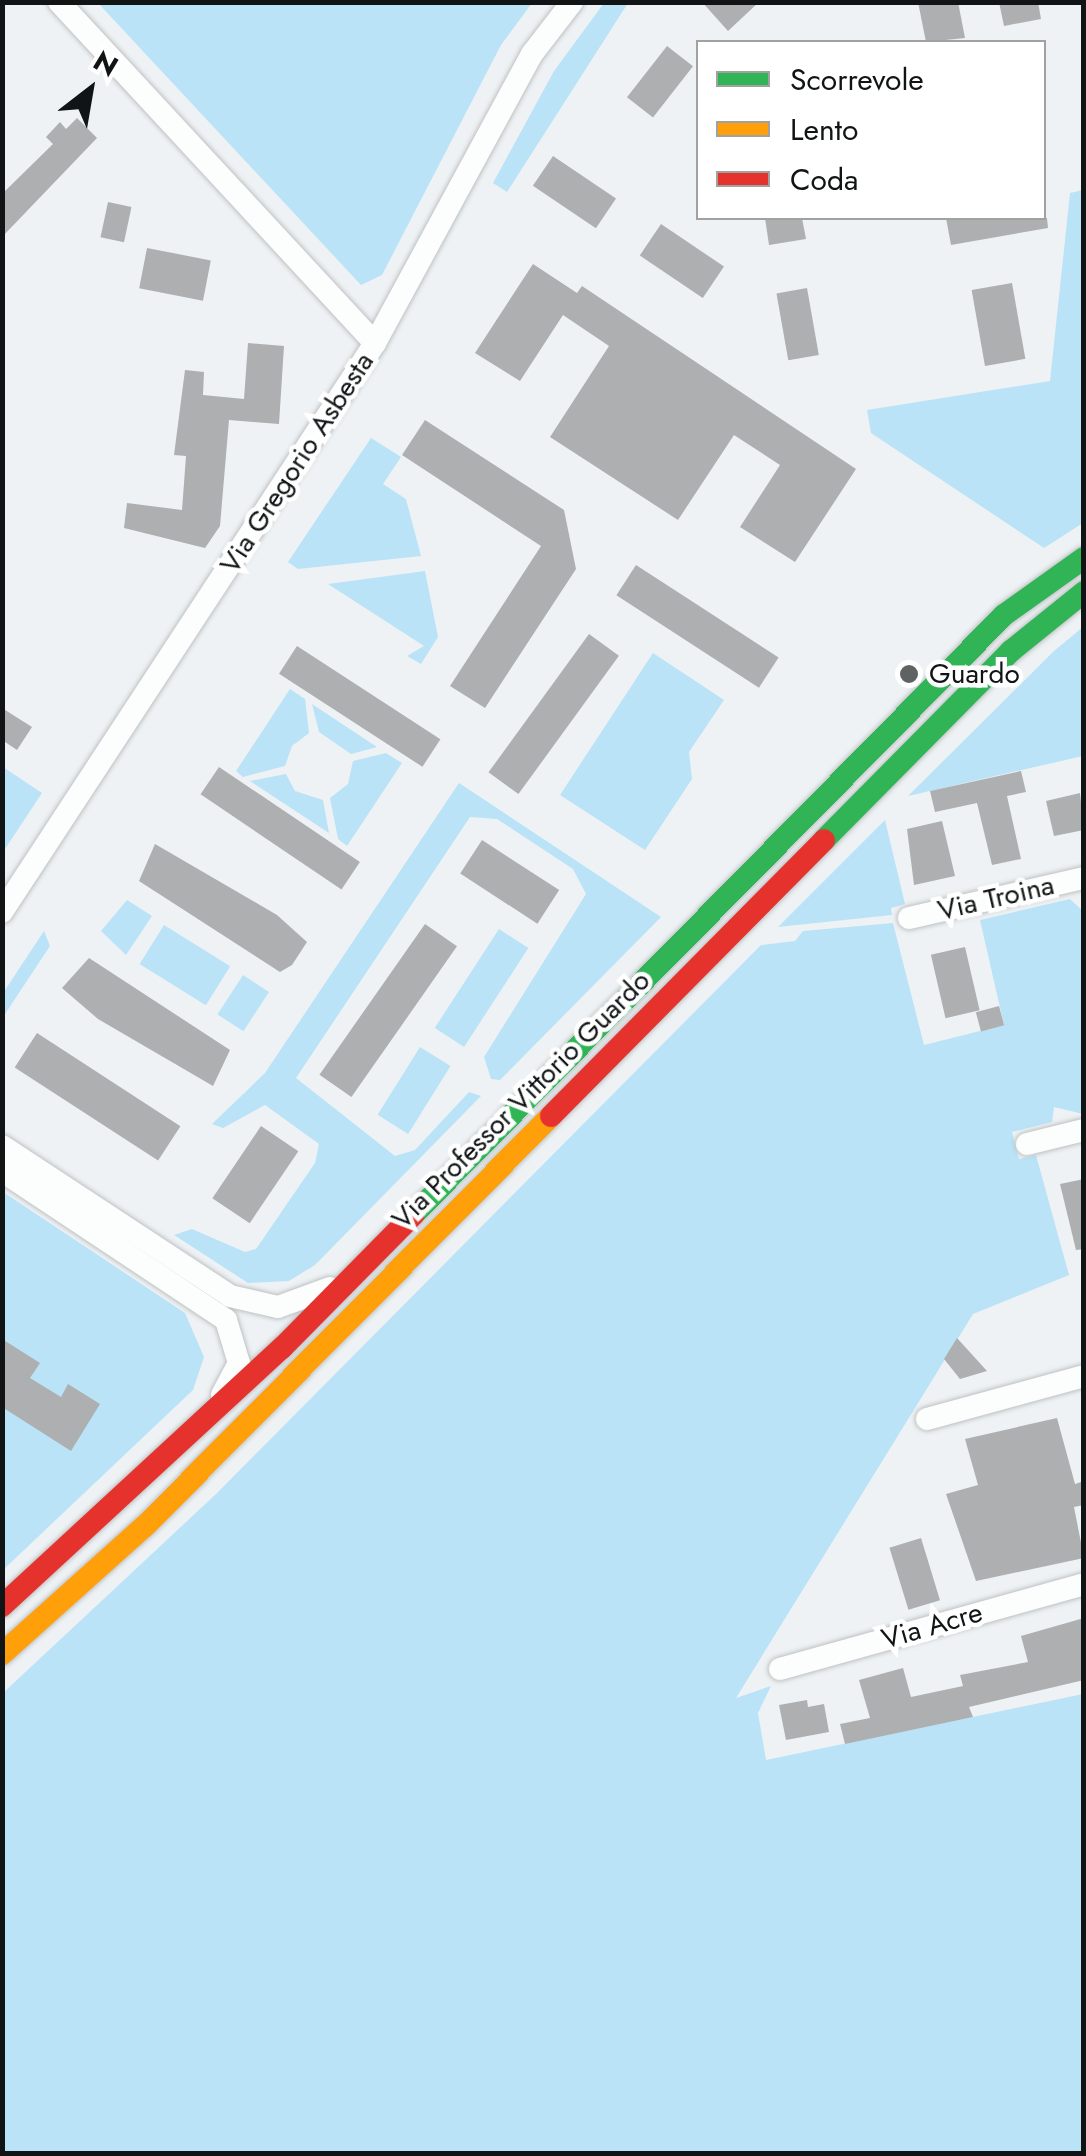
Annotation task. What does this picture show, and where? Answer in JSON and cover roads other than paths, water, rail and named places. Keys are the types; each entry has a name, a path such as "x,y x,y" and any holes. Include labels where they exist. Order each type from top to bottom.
{"street":[{"path":"59,2 375,343"},
{"name":"Via Gregorio Asbesta","path":"2,912 375,343 532,54 572,2"},
{"name":"Via Professor Vittorio Guardo","path":"2,1606 214,1406 278,1351 360,1263 956,661 1014,606 1084,558"},
{"name":"Via Professor Vittorio Guardo","path":"2,1654 146,1525 997,665 1084,592"},
{"name":"Via Troina","path":"908,918 1084,878"},
{"path":"1027,1144 1084,1130"},
{"path":"2,1146 251,1304 302,1304 360,1263"},
{"path":"2,1171 226,1320 239,1364 214,1406"},
{"path":"926,1419 1084,1376"},
{"name":"Via Acre","path":"780,1669 1084,1584"}],"place":[{"name":"Guardo","path":"909,674"}]}
